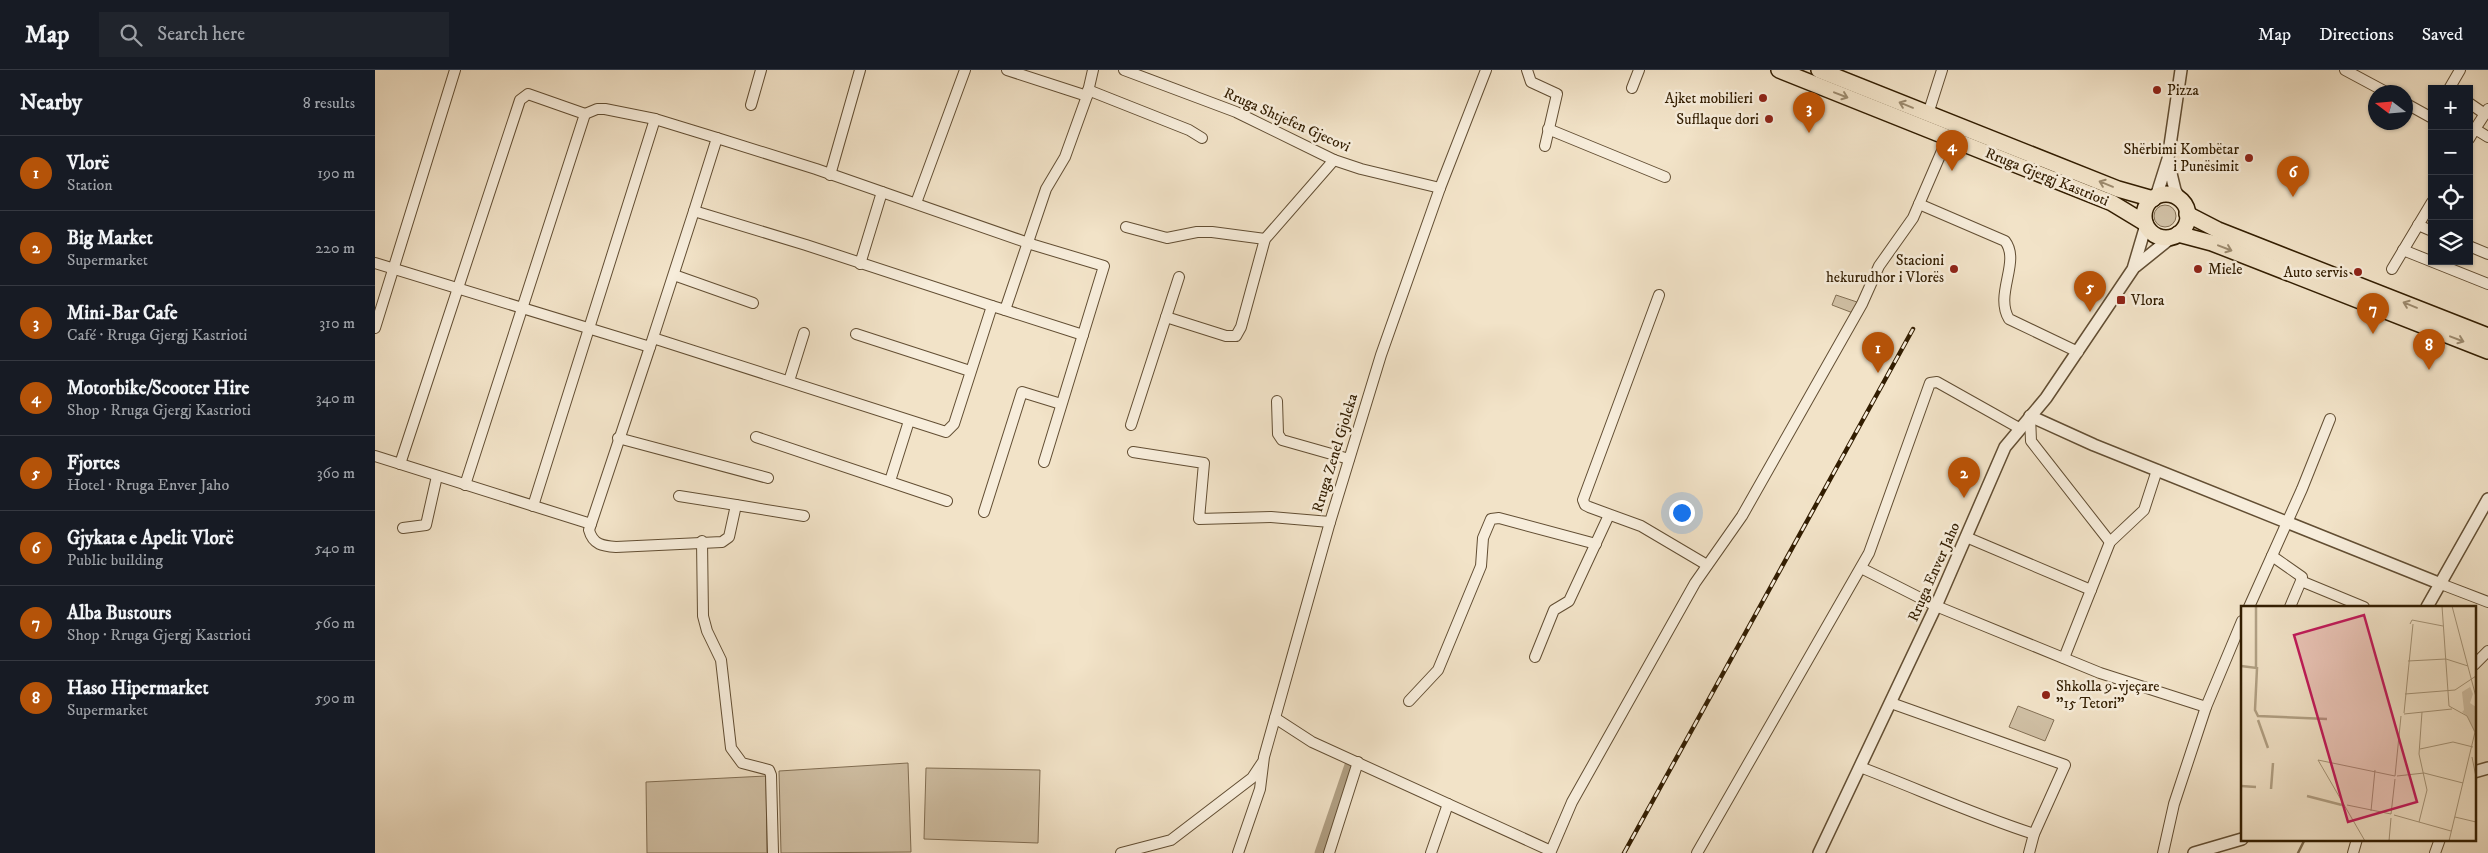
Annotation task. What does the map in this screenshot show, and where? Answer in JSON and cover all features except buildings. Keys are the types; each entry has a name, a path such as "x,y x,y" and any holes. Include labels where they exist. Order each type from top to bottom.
{"main road":[{"name":"Rruga Gjergj Kastrioti","path":"1779,70 2112,203 2145,224"},
{"name":"Rruga Gjergj Kastrioti","path":"1819,70 1837,74 1928,114 2118,189 2154,198"},
{"path":"2175,236 2185,226 2187,214 2180,200 2171,195 2154,198 2145,210 2145,224 2157,236 2175,236 2212,243 2488,351"},
{"path":"2187,214 2218,230 2488,336"}],"street":[{"path":"375,328 455,70"},
{"path":"751,106 761,70"},
{"path":"830,175 860,70"},
{"path":"916,203 965,70"},
{"path":"1007,70 1087,93 1189,130 1202,138"},
{"path":"1005,310 1046,188 1067,151 1093,70"},
{"name":"Rruga Shtjefen Gjecovi","path":"1124,70 1236,112 1334,160 1361,169 1440,188"},
{"name":"Rruga Zenel Gjoleka","path":"1238,853 1260,789 1264,758 1275,718 1330,522 1381,355 1440,188 1486,70"},
{"path":"1527,70 1531,82 1557,94 1545,146"},
{"path":"1632,88 1639,70"},
{"path":"1928,114 1942,70"},
{"path":"2154,198 2168,159 2181,70"},
{"path":"2451,85 2460,70"},
{"path":"2349,71 2374,85"},
{"path":"400,464 519,100 528,94 585,114 597,109 605,109 655,119 1104,266 1044,462"},
{"path":"2473,105 2486,111 2473,133"},
{"path":"2413,107 2428,116"},
{"path":"465,485 585,114"},
{"path":"533,506 655,119"},
{"path":"1548,129 1665,177"},
{"path":"2475,130 2488,137"},
{"path":"1275,718 1312,742 1551,852 1572,802 1707,565 1742,516 1862,304 1879,266 1906,230 1948,137"},
{"path":"717,138 695,211 589,530 595,542 604,546 702,550 726,540 735,505"},
{"path":"2168,159 2175,190 2180,200"},
{"path":"1166,317 1226,336 1236,336 1241,327 1265,239 1334,160"},
{"path":"860,264 882,192"},
{"path":"1919,204 2005,241 2010,257 2003,298 2009,319 2078,352"},
{"path":"2392,270 2428,209"},
{"path":"695,211 1083,335"},
{"path":"2133,268 2145,224"},
{"path":"2418,225 2428,229"},
{"path":"1126,226 1167,238 1205,232 1265,239"},
{"path":"2133,268 2175,236"},
{"path":"2473,248 2488,254"},
{"path":"2403,250 2488,284"},
{"path":"375,263 458,287 589,329 651,342 789,381 941,431 951,429 992,306"},
{"name":"Rruga Enver Jaho","path":"1819,853 1936,606 2000,457 2019,428 2046,398 2133,268"},
{"path":"674,275 753,303"},
{"path":"1131,426 1179,277"},
{"path":"1659,295 1584,495 1585,505 1647,529 1707,565"},
{"path":"789,381 805,332"},
{"path":"856,334 970,371"},
{"path":"1697,853 1869,554 1930,383 1937,382 2019,428"},
{"path":"984,512 1022,392 1061,404"},
{"path":"1277,401 1278,434 1282,440 1349,459"},
{"path":"2110,542 2031,441 2030,416 2157,470 2488,602"},
{"path":"2249,606 2330,419"},
{"path":"890,481 909,421"},
{"path":"618,438 768,478"},
{"path":"756,438 947,501"},
{"path":"1133,452 1205,463 1199,520 1271,517 1330,522"},
{"path":"375,456 591,524"},
{"path":"2064,658 2110,542 2144,510 2157,470"},
{"path":"403,528 426,525 437,476"},
{"path":"679,496 804,516"},
{"path":"2428,606 2488,499"},
{"path":"1535,657 1554,610 1569,601 1609,515"},
{"path":"1409,701 1438,670 1481,566 1483,538 1491,519 1499,518 1596,544"},
{"path":"1966,538 2091,590"},
{"path":"702,550 703,616 707,631 721,660 731,748 742,763 769,770 771,774 773,853"},
{"path":"2272,556 2302,578 2290,606"},
{"path":"1861,568 1936,606 2100,673 2206,707"},
{"path":"2301,581 2362,606"},
{"path":"2163,853 2174,804 2206,707 2237,644 2241,626"},
{"path":"2475,664 2488,651"},
{"path":"1891,703 2065,765 2034,834 2029,853"},
{"path":"1121,853 1171,840 1252,778 1264,758"},
{"path":"1329,853 1358,762"},
{"path":"1860,767 1949,801 1980,816 2034,834"},
{"path":"1431,853 1448,804"},
{"path":"2194,853 2219,849 2241,839"},
{"path":"1166,853 1171,840"},
{"path":"2353,853 2357,840"},
{"path":"2435,853 2440,840"}],"shaded area":[{"path":"2165,205 2173,208 2176,216 2173,224 2165,227 2157,224 2154,216 2157,208"},
{"path":"1836,295 1857,302 1853,313 1832,305"},
{"path":"2018,706 2054,720 2045,741 2009,727"},
{"path":"908,763 911,852 781,853 779,771"},
{"path":"926,768 1040,770 1038,843 924,839"},
{"path":"766,776 767,853 647,853 646,782"}],"waterway":[{"path":"1319,853 1349,765"},
{"path":"2298,853 2304,840"}],"railway":[{"path":"1624,853 1913,329"}],"place":[{"name":"Pizza","path":"2157,90"},
{"name":"Ajket mobilieri","path":"1763,98"},
{"name":"Sufllaque dori","path":"1769,119"},
{"name":"Mini-Bar Cafe","path":"1809,133"},
{"name":"Shërbimi Kombëtar i Punësimit","path":"2249,158"},
{"name":"Motorbike/Scooter Hire","path":"1952,171"},
{"name":"Gjykata e Apelit Vlorë","path":"2293,197"},
{"name":"Stacioni hekurudhor i Vlorës","path":"1954,269"},
{"name":"Miele","path":"2198,269"},
{"name":"Auto servis","path":"2358,272"},
{"name":"Vlora","path":"2121,300"},
{"name":"Fjortes","path":"2090,312"},
{"name":"Alba Bustours","path":"2373,334"},
{"name":"Haso Hipermarket","path":"2429,370"},
{"name":"Vlorë","path":"1878,373"},
{"name":"Big Market","path":"1964,498"},
{"name":"Shkolla 9-vjeçare \"15 Tetori\"","path":"2046,695"}]}
